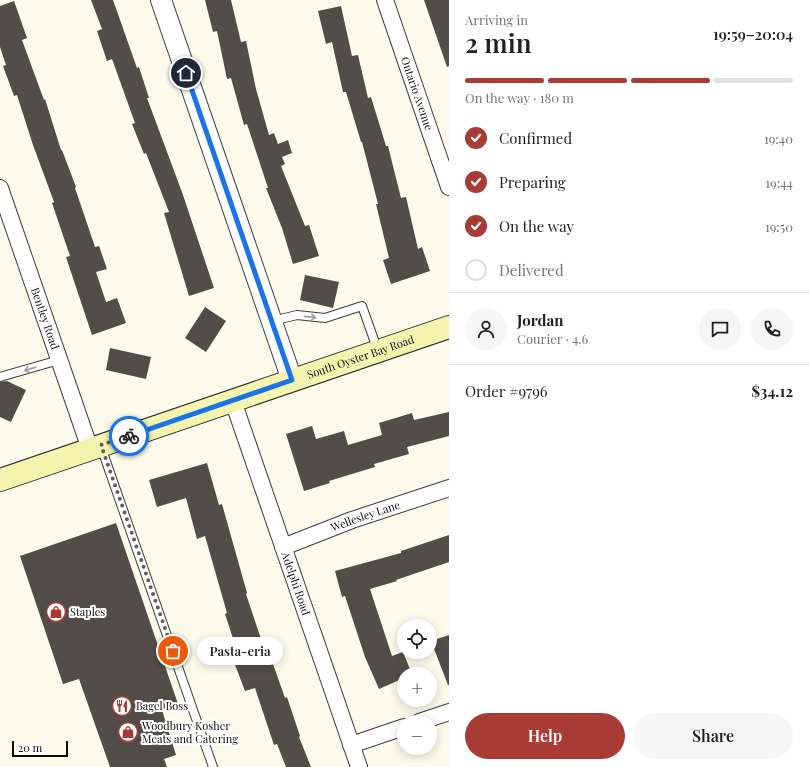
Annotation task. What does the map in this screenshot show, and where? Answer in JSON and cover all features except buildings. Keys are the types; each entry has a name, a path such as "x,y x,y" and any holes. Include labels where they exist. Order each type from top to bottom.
{"main road":[{"name":"South Oyster Bay Road","path":"2,477 96,447 449,327"}],"street":[{"path":"161,0 292,380"},
{"name":"Ontario Avenue","path":"385,0 449,187"},
{"name":"Bentley Road","path":"0,188 59,360 96,447"},
{"name":"Adelphi Road","path":"233,401 359,767"},
{"name":"Wellesley Lane","path":"282,547 352,520 449,488"},
{"path":"437,716 449,712"},
{"path":"351,745 397,729"}],"lane":[{"path":"272,321 297,315 325,318 362,306 378,351"},
{"path":"0,377 59,360"},
{"path":"96,447 213,767"}],"way so far":[{"path":"129,436 101,445 173,651"}],"place":[{"name":"Staples","path":"56,612"},
{"name":"Pasta-eria","path":"173,651"},
{"name":"Bagel Boss","path":"122,706"},
{"name":"Woodbury Kosher Meats and Catering","path":"128,732"}],"route":[{"path":"129,436 292,380 186,73"}]}
